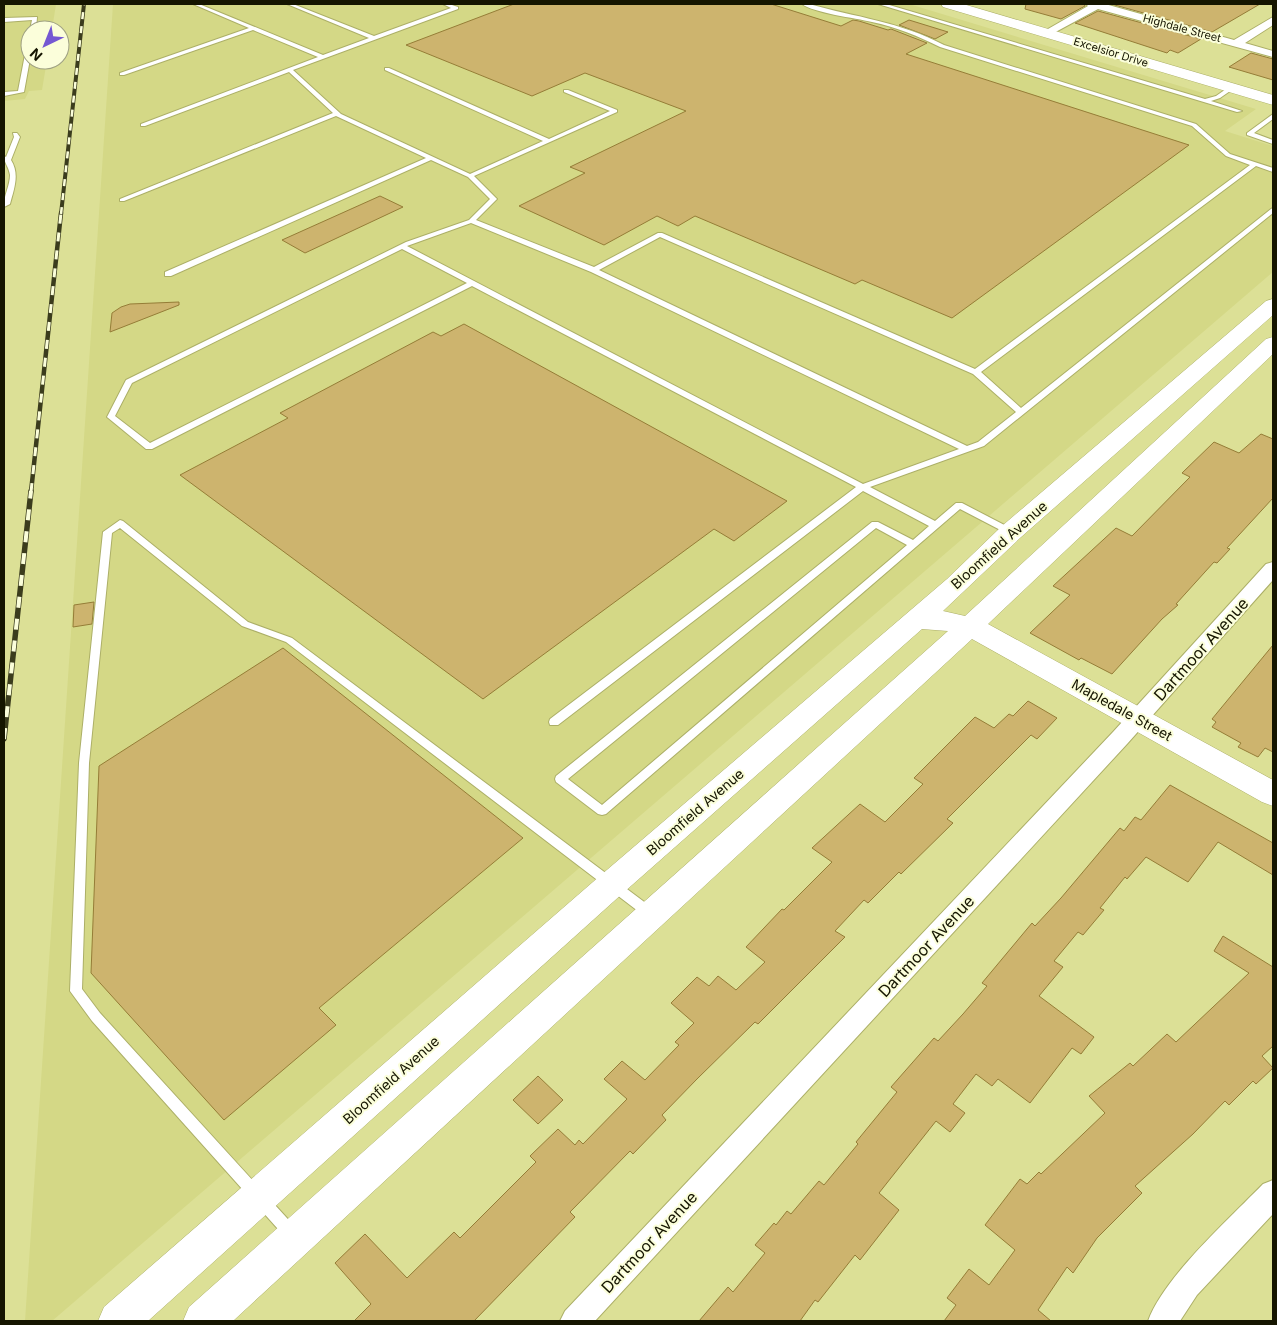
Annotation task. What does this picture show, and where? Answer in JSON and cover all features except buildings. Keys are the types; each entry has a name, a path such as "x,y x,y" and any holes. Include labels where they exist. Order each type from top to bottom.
{"main road":[{"name":"Excelsior Drive","path":"948,4 1273,100"},
{"name":"Bloomfield Avenue","path":"118,1321 612,884 956,585 1011,532 1273,305"},
{"path":"203,1321 970,626 1063,537 1273,343"},
{"path":"1011,532 1032,537 1063,537"},
{"path":"1011,532 1022,546 1032,566"},
{"path":"956,585 957,604 970,626"},
{"path":"916,620 942,620 970,626"},
{"name":"Mapledale Street","path":"970,626 1273,794"}],"street":[{"path":"1046,33 1096,4"},
{"name":"Highdale Street","path":"1096,4 1273,54"},
{"path":"1237,43 1273,20"},
{"name":"Dartmoor Avenue","path":"575,1321 1138,719 1273,568"},
{"path":"1163,1321 1187,1285 1273,1194"}],"lane":[{"path":"195,4 323,57"},
{"path":"289,4 374,38"},
{"path":"143,125 456,8 445,4"},
{"path":"804,4 869,17 922,34 942,46 1194,125 1228,155 1273,170"},
{"path":"881,4 1195,99 1207,100 1239,110"},
{"path":"4,20 35,18 35,20"},
{"path":"122,74 254,28"},
{"path":"387,69 549,141"},
{"path":"4,94 21,92 25,70"},
{"path":"290,70 337,113 470,176 494,199 471,222 402,246 129,382 111,418 149,448 472,283"},
{"path":"1207,100 1218,97 1230,88"},
{"path":"470,176 615,111 566,92"},
{"path":"122,200 337,113"},
{"path":"1273,116 1249,134 1273,142"},
{"path":"4,206 7,204 14,173 6,159 17,137 14,134"},
{"path":"168,274 431,158"},
{"path":"976,372 1255,164"},
{"path":"554,722 862,486 981,444 1273,210"},
{"path":"471,222 594,270 966,449"},
{"path":"594,270 660,234 976,372 1020,412"},
{"path":"402,246 935,525"},
{"path":"913,544 876,524 560,779 602,810 959,505 1011,532"},
{"path":"295,1238 96,1017 76,991 84,763 108,532 120,523 245,624 288,640 652,914"}],"shaded area":[{"path":"4,4 56,4 54,20 20,20 20,70 45,70 42,90 29,91 25,99 4,101"},
{"path":"113,4 909,4 1256,109 1225,131 1273,146 1273,272 52,1321 25,1321"}],"railway":[{"path":"61,214 84,4"},
{"path":"31,492 61,213"},
{"path":"4,739 31,491"}]}
